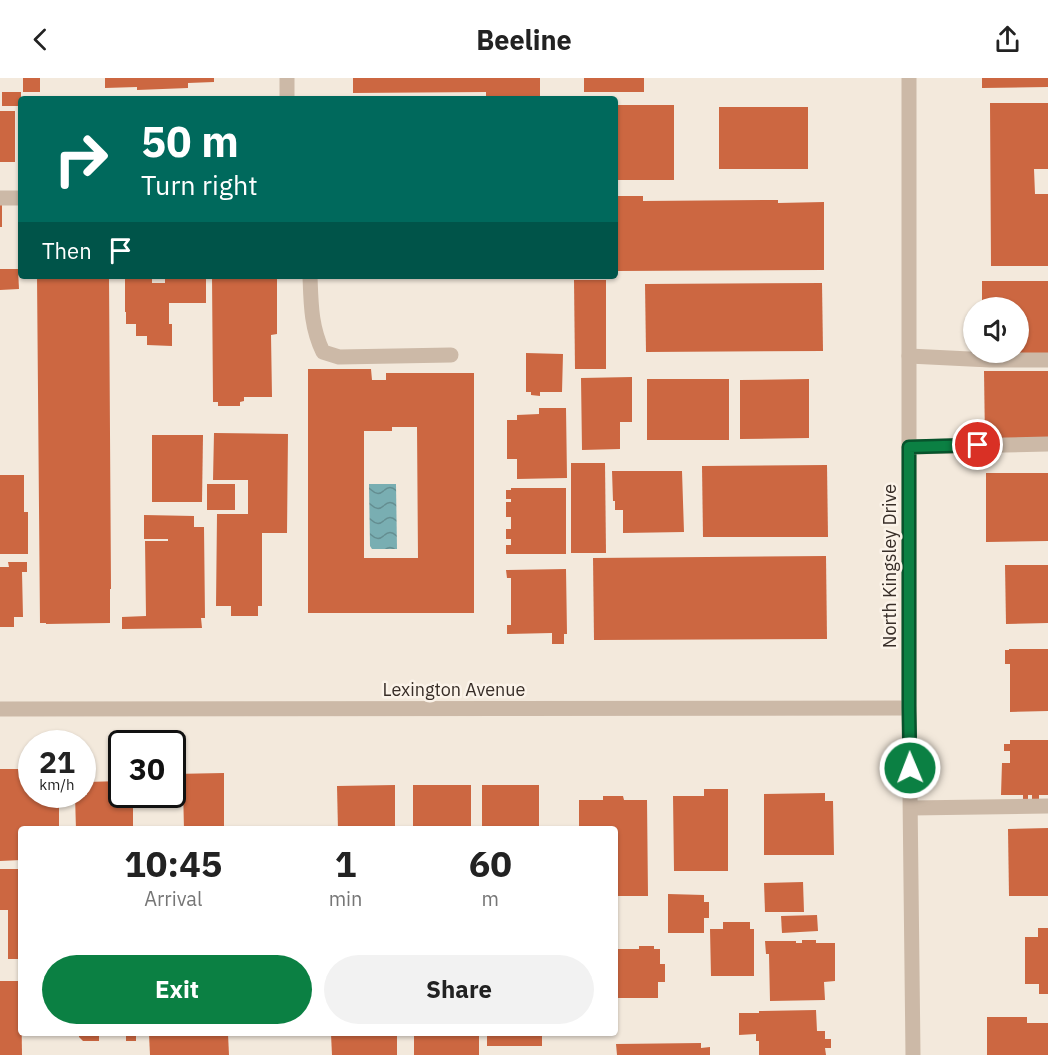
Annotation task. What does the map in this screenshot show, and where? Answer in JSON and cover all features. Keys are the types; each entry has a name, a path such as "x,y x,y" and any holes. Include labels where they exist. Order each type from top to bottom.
{"street":[{"path":"287,78 287,96"},
{"name":"North Kingsley Drive","path":"909,78 909,708 913,1055"},
{"path":"0,198 18,198"},
{"path":"310,279 312,318 316,338 323,352 339,357 451,356"},
{"path":"909,356 1048,360"},
{"path":"909,447 1048,444"},
{"name":"Lexington Avenue","path":"0,709 909,708"},
{"path":"911,808 1048,806"}],"water":[{"path":"369,484 396,484 397,549 372,549 370,546"}],"building":[{"path":"23,78 40,78 40,92 23,92"},
{"path":"105,78 214,78 214,82 188,83 188,88 137,90 137,87 105,88"},
{"path":"353,78 540,78 540,96 486,96 486,92 353,93"},
{"path":"584,78 644,78 644,92 584,92"},
{"path":"982,78 1048,78 1048,87 982,88"},
{"path":"2,92 21,92 21,96 18,96 18,106 2,106"},
{"path":"990,103 1048,103 1048,169 1034,169 1035,194 1048,194 1048,266 991,266"},
{"path":"618,105 674,105 674,180 618,180"},
{"path":"719,107 808,107 808,169 719,169"},
{"path":"0,111 15,111 15,162 0,162"},
{"path":"618,196 643,196 643,201 824,202 824,270 618,271"},
{"path":"0,205 2,205 2,227 0,227"},
{"path":"0,269 18,269 19,289 0,290"},
{"path":"37,279 109,279 110,623 40,623"},
{"path":"125,279 152,279 152,283 165,283 165,279 206,279 206,303 169,303 172,346 147,345 147,336 136,336 136,324 126,324"},
{"path":"212,279 277,279 277,334 271,335 272,397 244,397 240,406 218,406 218,402 213,402"},
{"path":"574,280 606,280 606,369 575,369"},
{"path":"982,281 1048,281 1048,353 1029,353 1029,297 982,297"},
{"path":"822,283 823,351 646,352 645,284"},
{"path":"526,353 563,354 562,392 540,392 540,396 526,392"},
{"path":"308,369 371,369 372,380 386,380 386,373 474,373 474,613 308,613","holes":["392,427 417,427 418,558 364,558 364,431 392,431"]},
{"path":"984,371 1048,371 1048,441 985,441"},
{"path":"632,377 632,422 620,422 620,449 582,450 581,378"},
{"path":"647,379 729,379 729,440 647,440"},
{"path":"809,379 809,438 740,439 740,380"},
{"path":"539,408 566,408 567,478 517,479 517,459 507,459 507,420 517,420 517,415 539,414"},
{"path":"214,433 288,434 287,533 262,533 262,606 258,606 258,616 231,616 231,606 216,606 217,514 248,514 248,480 213,480"},
{"path":"152,435 203,435 202,502 152,502"},
{"path":"571,463 605,463 606,553 571,553"},
{"path":"827,465 828,537 703,537 702,466"},
{"path":"612,471 682,471 684,532 623,533 623,510 615,510 615,501 613,501"},
{"path":"986,473 1048,473 1048,541 986,542"},
{"path":"0,475 24,475 24,512 28,512 28,554 0,554"},
{"path":"207,484 235,484 235,510 207,510"},
{"path":"511,488 566,488 566,554 506,554 506,545 511,545 511,539 506,539 506,529 511,529 511,517 506,517 506,502 511,502 511,499 506,499 506,490 511,490"},
{"path":"144,515 194,516 194,527 204,527 205,618 201,618 202,628 122,629 122,617 146,616 145,541 168,541 168,539 144,539"},
{"path":"826,556 827,639 594,640 593,558"},
{"path":"8,562 27,562 27,572 22,572 23,617 14,617 14,627 0,627 0,567 9,567"},
{"path":"1005,565 1048,565 1048,623 1006,624"},
{"path":"566,569 567,634 564,634 564,644 552,644 552,633 507,634 507,625 511,625 511,578 507,578 506,570"},
{"path":"1048,649 1048,711 1010,712 1010,664 1005,664 1005,650"},
{"path":"1010,740 1048,740 1048,795 1039,795 1039,800 1032,800 1032,795 1028,795 1028,800 1023,800 1023,795 1001,795 1002,763 1010,763 1010,751 1004,751 1004,744 1010,744"},
{"path":"0,769 18,769 18,808 59,808 59,826 18,826 18,860 0,861"},
{"path":"224,773 224,826 184,826 186,774"},
{"path":"108,781 108,808 133,808 133,826 76,826 75,808 96,808 96,782"},
{"path":"395,785 395,826 338,826 337,786"},
{"path":"413,785 471,785 471,826 413,826"},
{"path":"482,785 539,785 539,826 482,826"},
{"path":"704,789 728,789 728,871 674,871 673,796 704,796"},
{"path":"825,793 825,801 833,801 834,855 764,855 764,794"},
{"path":"603,796 623,796 624,800 647,800 648,896 618,896 618,826 579,826 579,800 603,800"},
{"path":"1048,828 1048,896 1009,896 1008,829"},
{"path":"0,869 18,869 18,959 8,959 8,910 0,910"},
{"path":"803,882 804,912 765,912 764,883"},
{"path":"668,894 704,895 704,902 709,902 709,918 704,918 704,933 668,933"},
{"path":"817,915 818,931 782,933 781,916"},
{"path":"723,922 750,922 750,929 754,929 754,976 711,976 710,929 723,929"},
{"path":"1038,928 1048,928 1048,994 1039,994 1039,984 1025,984 1025,937 1038,937"},
{"path":"802,940 835,943 835,981 824,982 825,1000 770,1001 769,954 766,954 765,941 802,943"},
{"path":"639,946 654,946 654,949 660,949 660,964 665,964 665,982 658,982 658,998 618,998 618,949 639,949"},
{"path":"0,981 18,981 18,1036 22,1036 22,1055 0,1055"},
{"path":"816,1010 817,1031 825,1031 825,1039 831,1039 831,1048 825,1048 826,1055 759,1055 759,1041 756,1041 756,1034 739,1035 739,1013"},
{"path":"987,1017 1027,1017 1027,1023 1048,1023 1048,1055 987,1055"},
{"path":"99,1036 99,1041 83,1041 79,1037"},
{"path":"126,1036 136,1036 136,1041 126,1041"},
{"path":"149,1036 228,1036 229,1055 150,1055"},
{"path":"331,1036 397,1036 397,1055 332,1055"},
{"path":"414,1036 479,1036 479,1055 414,1055"},
{"path":"487,1036 542,1036 542,1046 487,1046"},
{"path":"701,1043 701,1048 710,1047 710,1055 617,1055 616,1044"}],"route":[{"path":"910,768 909,447 978,445"}]}
